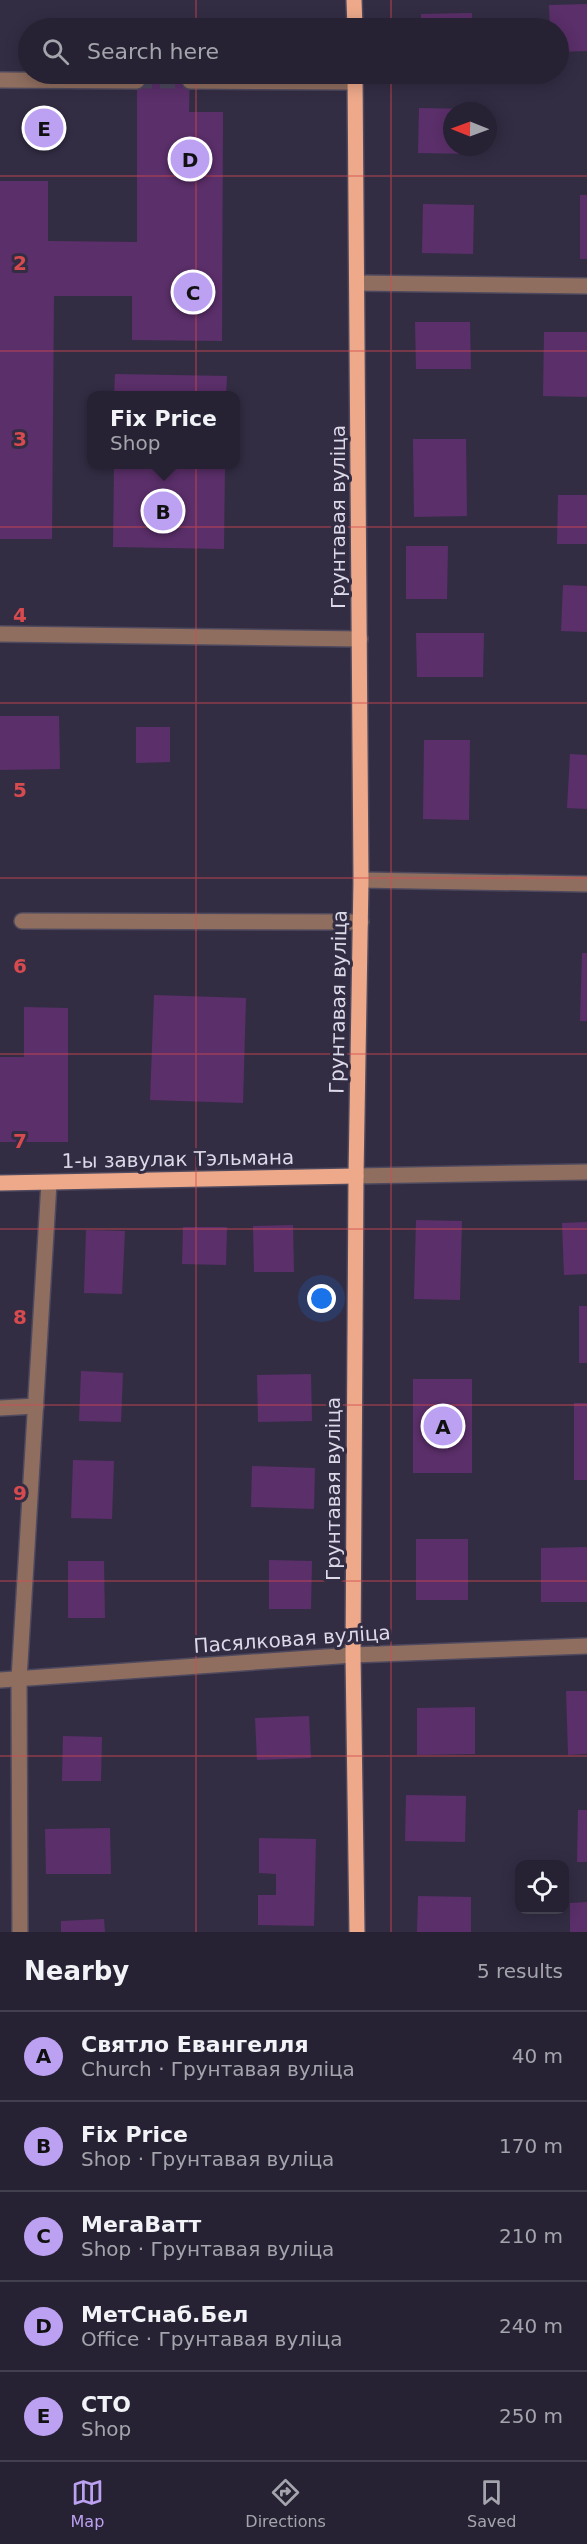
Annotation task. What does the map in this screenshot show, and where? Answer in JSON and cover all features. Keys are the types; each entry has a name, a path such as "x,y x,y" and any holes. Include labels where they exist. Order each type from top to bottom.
{"main road":[{"path":"354,0 355,18"},
{"name":"Грунтавая вуліца","path":"355,84 361,880 356,1176 353,1655 357,1932"},
{"name":"1-ы завулак Тэльмана","path":"0,1183 356,1176"}],"street":[{"path":"0,80 18,80"},
{"path":"357,283 587,286"},
{"path":"0,634 360,639"},
{"path":"361,880 587,884"},
{"path":"22,921 361,922"},
{"path":"356,1176 587,1172"},
{"path":"20,1932 19,1679 49,1183"},
{"path":"0,1408 36,1406"},
{"name":"Пасялковая вуліца","path":"0,1680 353,1655 587,1646"}],"building":[{"path":"587,4 587,51 569,52 569,18 550,18 549,5"},
{"path":"472,13 472,18 421,18 421,14"},
{"path":"137,84 190,84 189,112 223,112 222,341 132,340 132,296 54,296 52,539 0,539 0,181 48,181 48,241 137,242"},
{"path":"419,108 443,108 443,153 418,153"},
{"path":"580,195 587,195 587,259 580,259"},
{"path":"423,204 474,205 473,254 422,253"},
{"path":"415,322 470,322 471,369 416,369"},
{"path":"544,332 587,332 587,397 543,396"},
{"path":"115,374 227,376 226,391 114,391"},
{"path":"413,439 466,439 467,516 414,517"},
{"path":"114,469 225,469 224,549 113,547"},
{"path":"558,495 587,495 587,544 557,544"},
{"path":"406,546 448,546 447,599 406,599"},
{"path":"563,585 587,586 587,632 561,631"},
{"path":"416,633 484,633 483,677 417,677"},
{"path":"0,716 59,716 60,769 0,770"},
{"path":"136,727 170,727 170,762 136,763"},
{"path":"424,740 470,740 469,820 423,819"},
{"path":"570,754 587,755 587,809 567,808"},
{"path":"582,953 587,953 587,1021 580,1021"},
{"path":"154,995 246,998 243,1103 150,1100"},
{"path":"24,1007 68,1008 68,1142 0,1142 0,1057 24,1057"},
{"path":"416,1220 462,1221 460,1300 414,1299"},
{"path":"587,1222 587,1274 564,1275 562,1223"},
{"path":"293,1225 294,1272 254,1272 253,1226"},
{"path":"183,1227 227,1227 226,1265 182,1264"},
{"path":"86,1230 125,1231 122,1294 84,1293"},
{"path":"579,1306 587,1306 587,1363 579,1363"},
{"path":"81,1371 123,1373 121,1422 79,1421"},
{"path":"311,1374 312,1421 258,1422 257,1375"},
{"path":"413,1379 472,1379 472,1473 413,1473"},
{"path":"574,1403 587,1403 587,1480 574,1480"},
{"path":"73,1460 114,1461 112,1519 71,1518"},
{"path":"252,1466 315,1468 314,1509 251,1507"},
{"path":"416,1539 468,1539 468,1600 416,1600"},
{"path":"587,1547 587,1602 541,1602 541,1548"},
{"path":"269,1560 312,1561 311,1609 269,1609"},
{"path":"68,1561 104,1561 105,1618 68,1618"},
{"path":"566,1691 587,1691 587,1754 568,1755"},
{"path":"475,1707 475,1754 417,1755 417,1708"},
{"path":"309,1716 311,1758 257,1760 255,1718"},
{"path":"63,1736 102,1737 101,1781 62,1781"},
{"path":"406,1795 466,1796 465,1842 405,1841"},
{"path":"578,1810 587,1810 587,1862 577,1862"},
{"path":"110,1828 111,1874 46,1874 45,1829"},
{"path":"259,1838 316,1839 314,1926 258,1925 258,1895 276,1895 276,1874 259,1873"},
{"path":"418,1896 471,1897 471,1932 417,1932"},
{"path":"587,1902 587,1932 570,1932 570,1903"},
{"path":"104,1919 105,1932 61,1932 61,1921"}],"place":[{"name":"СТО","path":"44,128"},
{"name":"МетСнаб.Бел","path":"190,159"},
{"name":"МегаВатт","path":"193,292"},
{"name":"Fix Price","path":"163,511"},
{"name":"Святло Евангелля","path":"443,1426"}]}
